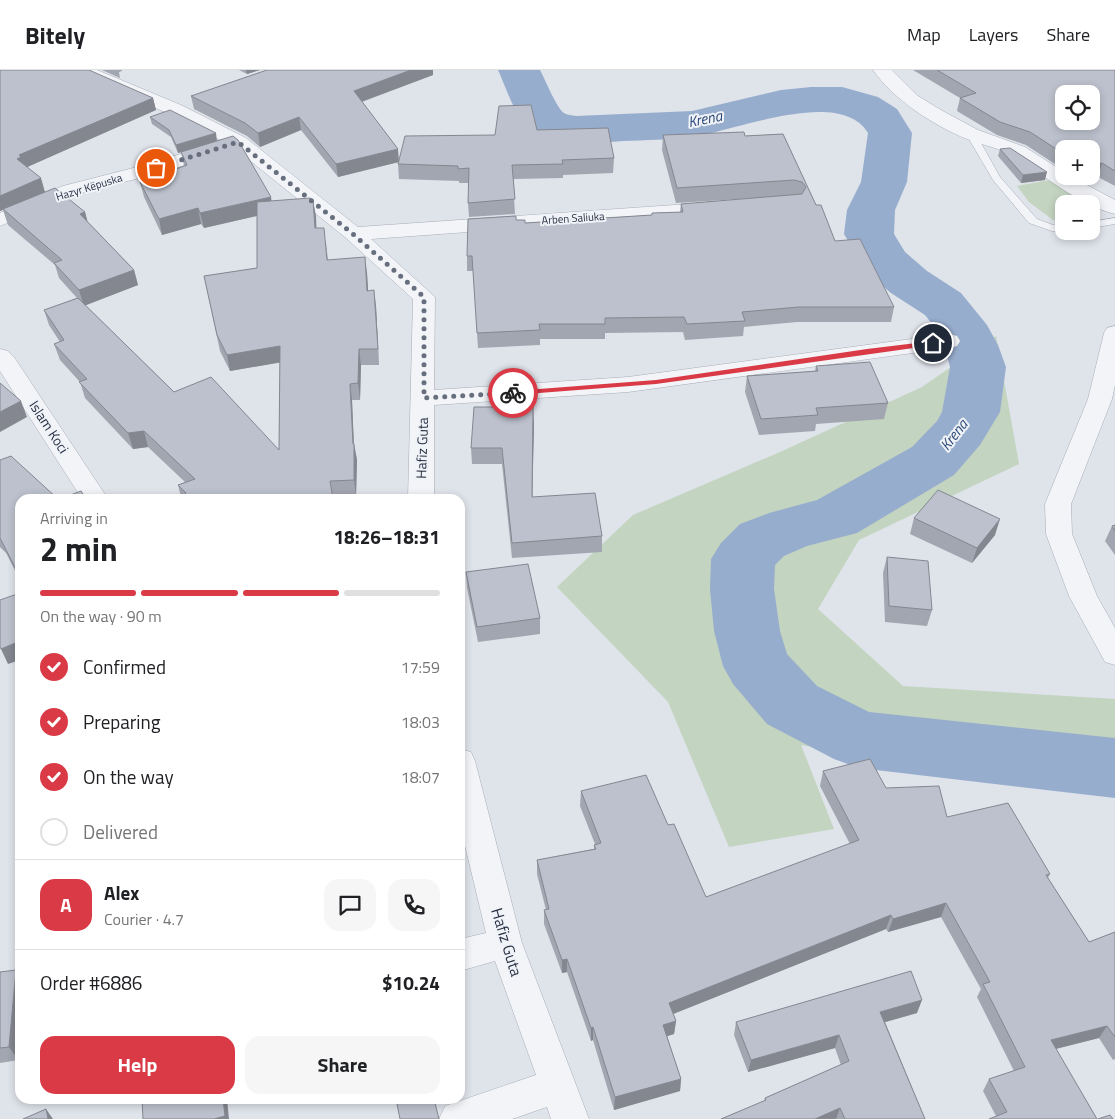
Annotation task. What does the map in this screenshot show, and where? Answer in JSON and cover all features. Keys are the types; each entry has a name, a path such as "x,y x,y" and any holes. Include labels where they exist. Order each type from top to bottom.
{"street":[{"name":"Hafiz Guta","path":"82,70 174,109 238,142 353,234 424,297 421,494"},
{"path":"882,70 912,100 934,114 971,134 1018,152 1078,190 1115,208"},
{"path":"174,109 199,99"},
{"name":"Hazyr Këpuska","path":"0,220 70,190 156,168 238,142"},
{"name":"Arben Saliuka","path":"353,234 734,207"},
{"path":"1115,333 1100,399 1058,504 1059,534 1083,596 1115,654"},
{"name":"Hafiz Guta","path":"424,398 539,392 656,382 949,341"},
{"name":"Islam Koci","path":"0,356 6,362 92,494"},
{"name":"Hafiz Guta","path":"465,781 505,942 570,1119"},
{"path":"465,954 505,942"},
{"path":"458,1119 557,1086"}],"lane":[{"path":"971,134 996,178 1033,221 1055,228"},
{"path":"1100,224 1115,221"}],"green space":[{"path":"1050,180 1055,185 1074,195 1055,195 1055,220 1053,220 1029,202 1017,186"},
{"path":"996,336 1019,464 859,540 818,609 903,686 1115,699 1115,797 1046,789 801,745 834,829 729,847 668,702 557,587 633,515 780,452 922,387"}],"building":[{"path":"0,70 89,70 153,98 19,155 21,157 17,159 41,178 0,196"},
{"path":"267,70 411,70 354,91 398,149 336,164 299,117 258,133 245,123 191,96"},
{"path":"937,70 1115,70 1115,171 1100,164 1100,140 1055,140 1055,148 1030,132 1000,122 960,98 976,93"},
{"path":"531,105 537,130 608,128 614,158 562,160 563,164 512,165 515,199 468,203 469,168 458,169 458,166 398,164 405,136 495,135 499,106"},
{"path":"170,110 216,133 176,145 169,130 150,117"},
{"path":"744,132 745,136 783,134 816,205 821,205 835,241 860,239 894,307 799,307 742,312 745,321 687,324 684,317 605,318 605,324 539,324 540,330 477,333 472,256 467,256 468,219 516,216 516,220 525,220 525,223 652,215 652,213 683,212 681,204 802,194 806,187 802,182 794,180 677,188 663,135"},
{"path":"233,136 238,140 271,197 200,213 198,208 159,219 140,182 187,165 181,152"},
{"path":"1010,148 1047,172 1023,175 1000,149"},
{"path":"55,188 85,212 80,214 134,270 79,290 54,263 62,260 3,209"},
{"path":"310,198 313,200 315,228 324,228 327,260 365,257 367,291 374,290 378,349 359,349 358,383 350,384 354,480 330,481 332,494 185,494 178,485 195,479 144,431 128,433 79,382 87,379 54,344 64,340 44,310 78,298 174,392 211,377 279,450 280,346 227,355 217,335 204,276 257,268 257,202"},
{"path":"870,362 888,403 816,408 818,415 761,419 747,376 818,371 816,366"},
{"path":"0,383 21,401 0,412"},
{"path":"474,407 533,407 532,497 595,493 602,536 512,543 502,448 471,448"},
{"path":"11,456 53,494 15,494 15,567 0,538 0,460"},
{"path":"938,490 1000,519 977,548 914,518"},
{"path":"887,557 928,561 932,610 889,606"},
{"path":"528,564 540,618 477,627 466,572"},
{"path":"15,595 15,643 1,649 0,647 0,600"},
{"path":"870,759 886,788 939,786 947,817 1008,803 1050,874 1046,875 1089,942 1115,932 1115,1037 1107,1026 1051,1040 1097,1119 989,1119 1007,1112 989,1079 1025,1067 983,984 990,982 946,903 893,919 891,915 669,1003 676,1021 663,1025 681,1079 615,1097 593,1027 591,1028 567,959 562,960 544,910 549,909 537,860 596,849 594,845 601,843 581,791 646,775 668,825 674,824 706,897 859,840 823,771"},
{"path":"15,970 9,1047 0,1048 0,972"},
{"path":"911,971 922,1000 880,1012 925,1119 845,1119 840,1108 815,1119 721,1119 849,1061 839,1035 751,1060 736,1022"},
{"path":"142,1104 224,1104 225,1116 214,1119 143,1119"},
{"path":"397,1104 435,1104 439,1119 400,1119"},
{"path":"46,1109 48,1119 23,1119"},
{"path":"1110,1115 1113,1119 1098,1119"}],"waterway":[{"name":"Krena","path":"519,70 532,95 536,109 548,122 573,130 692,124 781,103 811,100 842,100 863,106 881,118 890,133 884,182 871,210 869,234 886,262 909,282 943,304 960,325 971,345 978,367 971,412 960,432 933,461 835,518 791,528 762,540 743,559 742,589 747,631 757,666 792,705 859,739 1115,768"}],"way so far":[{"path":"156,168 238,142 353,234 424,297 424,398 513,393"}],"route":[{"path":"513,393 656,382 933,343"}]}
